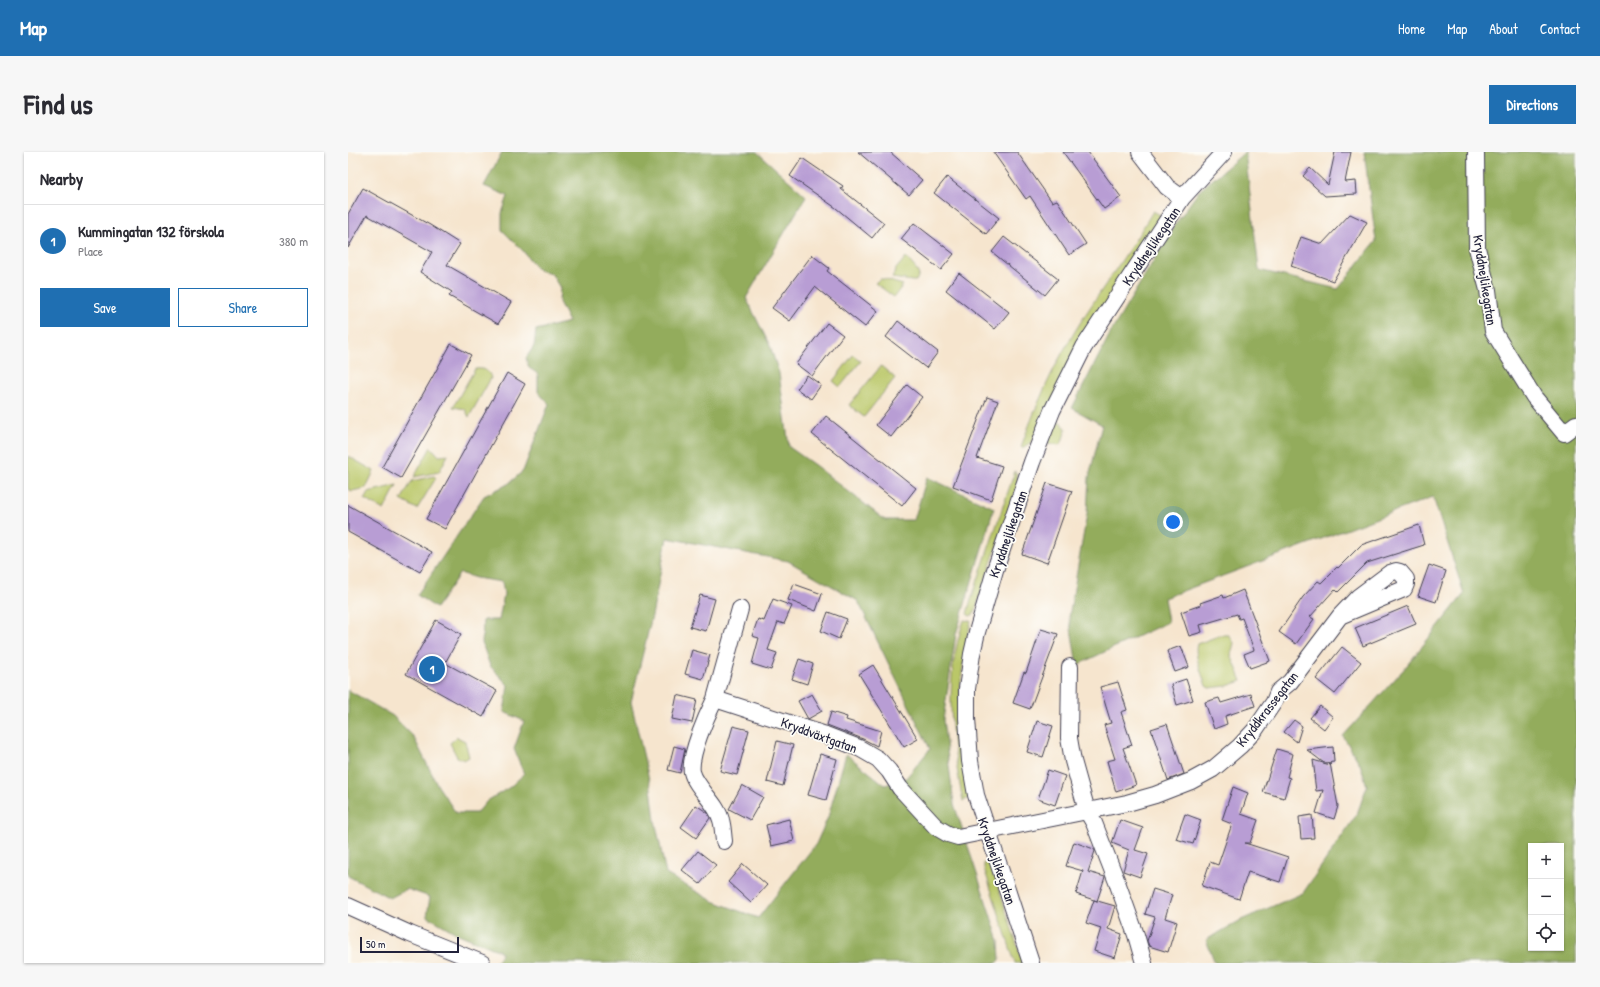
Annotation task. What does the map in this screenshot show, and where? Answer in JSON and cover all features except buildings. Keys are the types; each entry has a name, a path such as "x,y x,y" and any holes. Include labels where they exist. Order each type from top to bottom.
{"street":[{"path":"1140,152 1167,187 1182,198"},
{"name":"Kryddnejlikegatan","path":"1030,963 976,795 970,761 967,718 967,689 972,654 995,570 1032,462 1052,411 1084,347 1182,198 1224,152"},
{"name":"Kryddnejlikegatan","path":"1476,152 1476,248 1488,290 1493,331 1534,397 1570,429"},
{"path":"724,841 721,820 717,810 693,774 692,764 701,733 715,699 740,609"},
{"name":"Kryddkrassegatan","path":"987,832 1155,795 1191,781 1213,769 1240,746 1255,730 1274,702 1278,692 1290,682 1340,616"},
{"path":"1070,667 1069,738 1073,761 1087,811 1094,823 1117,882 1136,935 1144,963"},
{"name":"Kryddväxtgatan","path":"715,699 823,734 859,748 878,759 889,771 900,788 936,828 958,837 987,832"},
{"path":"348,906 417,937 482,963"}],"green space":[{"path":"502,152 757,152 806,196 746,298 770,346 779,373 789,447 816,466 885,520 914,520 927,477 994,508 956,634 943,720 954,804 999,941 1000,960 997,963 496,963 502,952 456,933 427,916 430,897 407,889 390,898 348,876 348,690 393,716 413,736 438,786 456,813 477,813 487,801 510,787 524,774 514,749 524,721 504,712 508,685 490,666 482,643 483,620 499,620 504,594 502,582 476,578 460,573 436,608 417,595 484,496 508,484 523,471 549,404 538,392 538,374 529,368 526,358 534,346 536,330 569,322 559,302 560,288 551,273 538,270 523,251 502,230 502,213 508,196 484,186","holes":["667,538 788,561 858,601 930,749 906,778 885,785 846,754 828,817 816,844 758,918 713,901 666,874 655,820 651,788 631,702 652,616"]},
{"path":"1245,152 1259,270 1338,289 1376,241 1364,152 1576,152 1576,963 1215,963 1206,940 1241,920 1303,893 1357,814 1367,786 1360,764 1343,736 1404,669 1464,594 1433,497 1164,598 1168,622 1077,665 1069,617 1087,514 1089,477 1102,425 1072,408 1111,332 1176,223 1199,191"},
{"path":"1153,211 1164,217 1032,442 1022,448 1021,447 1038,404 1064,349"},
{"path":"906,257 919,275 916,281 892,278 896,269"},
{"path":"880,279 903,285 894,297 875,283"},
{"path":"853,355 861,361 840,387 833,381"},
{"path":"881,366 895,378 864,417 849,405"},
{"path":"475,369 485,370 489,373 491,378 469,417 465,409 453,407"},
{"path":"1055,421 1062,423 1066,429 1062,442 1059,445 1047,443"},
{"path":"431,447 439,456 448,455 439,472 414,477"},
{"path":"348,456 374,471 366,488 352,491 348,489"},
{"path":"1015,471 1019,481 974,614 970,616 967,614 969,606"},
{"path":"434,476 436,478 417,509 401,500 412,481"},
{"path":"397,485 384,510 364,499 368,492"},
{"path":"964,620 971,621 959,699 960,743 969,798 963,801 955,756 951,710 951,687 957,642"},
{"path":"1221,635 1229,635 1234,643 1231,655 1242,681 1227,686 1209,688 1206,686 1199,665 1196,648 1197,644"},
{"path":"457,737 465,741 469,757 464,760 457,757 450,743"},
{"path":"990,862 1023,963 1015,963 984,868 984,863"}],"place":[{"name":"Kummingatan 132 förskola","path":"432,669"}]}
